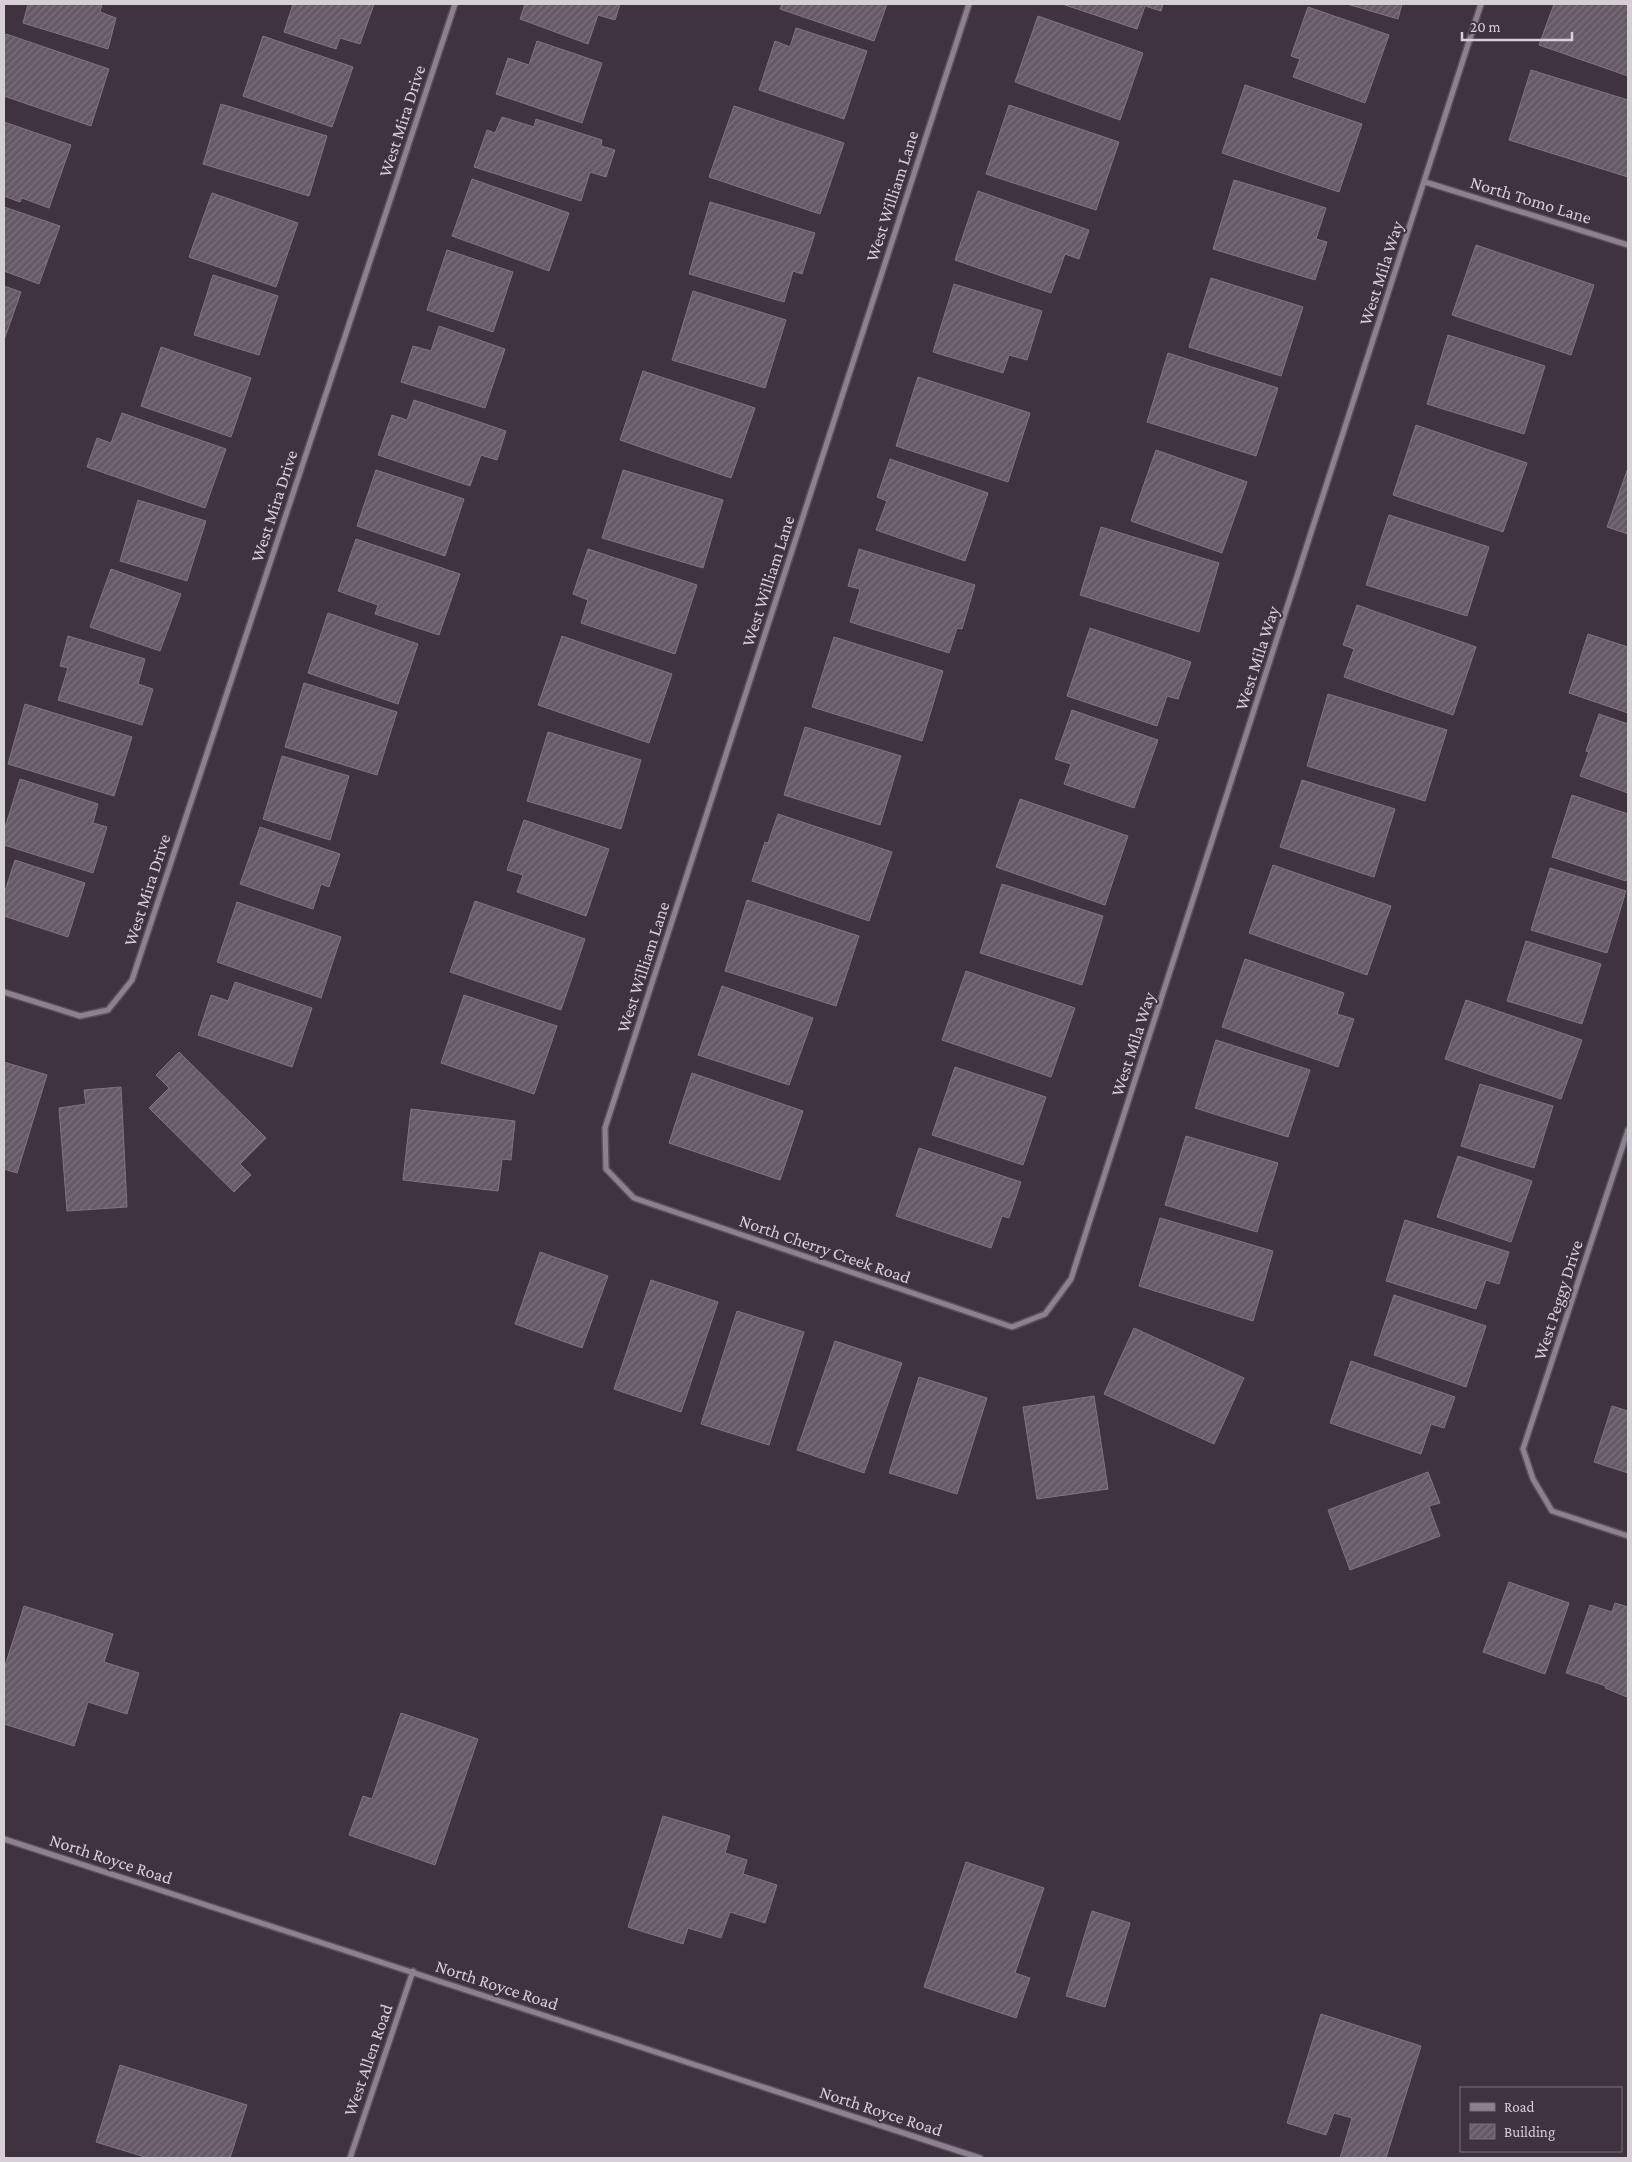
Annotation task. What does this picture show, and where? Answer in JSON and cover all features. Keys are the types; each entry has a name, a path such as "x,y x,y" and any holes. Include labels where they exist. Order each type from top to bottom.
{"street":[{"name":"West Mira Drive","path":"4,992 80,1016 108,1010 132,980 455,4"},
{"name":"West William Lane","path":"606,1169 605,1128 969,4"},
{"name":"West Mila Way","path":"1045,1314 1071,1280 1481,4"},
{"name":"North Tomo Lane","path":"1425,182 1628,245"},
{"name":"West Peggy Drive","path":"1628,1130 1523,1450 1533,1479 1552,1511 1628,1536"},
{"name":"North Cherry Creek Road","path":"606,1169 634,1198 1002,1324 1012,1327 1045,1314"},
{"name":"North Royce Road","path":"4,1839 980,2158"},
{"name":"West Allen Road","path":"350,2158 412,1971"}],"building":[{"path":"28,4 102,4 100,12 116,18 108,49 23,23"},
{"path":"293,4 374,4 360,44 340,38 336,49 284,32"},
{"path":"525,4 620,4 615,20 598,15 588,44 520,19"},
{"path":"782,4 887,4 874,41 780,9"},
{"path":"1062,4 1163,4 1161,11 1145,6 1137,29"},
{"path":"1347,4 1402,4 1398,19"},
{"path":"1554,4 1628,4 1628,76 1539,45"},
{"path":"1308,7 1389,35 1365,103 1293,77 1300,59 1291,56"},
{"path":"1038,16 1143,53 1120,120 1015,82"},
{"path":"796,28 867,51 844,119 759,90 775,41 790,47"},
{"path":"6,34 109,69 91,126 4,96 4,41"},
{"path":"263,36 353,67 332,127 243,96"},
{"path":"537,41 602,63 582,123 496,94 508,58 529,65"},
{"path":"1531,70 1628,100 1628,177 1509,140"},
{"path":"1245,85 1362,124 1339,192 1222,153"},
{"path":"221,104 327,136 309,196 203,164"},
{"path":"1009,105 1119,142 1096,210 986,174"},
{"path":"734,106 844,143 820,214 709,177"},
{"path":"502,117 534,127 536,119 602,140 601,146 615,150 606,177 590,172 581,201 474,167 487,130 495,133"},
{"path":"4,122 71,145 49,208 22,198 20,202 4,196"},
{"path":"472,179 569,213 549,271 452,236"},
{"path":"1234,180 1326,208 1316,239 1327,242 1315,280 1213,249"},
{"path":"978,191 1089,230 1079,259 1065,254 1051,293 955,260"},
{"path":"212,193 298,223 276,287 189,257"},
{"path":"710,202 815,233 802,274 793,271 784,302 689,274"},
{"path":"4,207 60,226 39,284 4,271"},
{"path":"1476,245 1594,285 1571,355 1452,315"},
{"path":"447,250 513,272 493,332 427,310"},
{"path":"213,275 278,296 259,355 194,335"},
{"path":"1211,278 1303,307 1281,376 1189,347"},
{"path":"954,284 1042,311 1027,360 1009,355 1003,373 933,352"},
{"path":"4,286 21,292 4,340"},
{"path":"693,291 786,320 765,388 672,360"},
{"path":"439,326 505,349 485,408 401,382 413,346 431,351"},
{"path":"1448,335 1545,366 1524,434 1427,404"},
{"path":"161,347 251,378 231,437 141,406"},
{"path":"1168,353 1278,388 1256,456 1147,422"},
{"path":"643,371 755,408 731,478 620,440"},
{"path":"918,377 1030,413 1008,482 896,446"},
{"path":"414,400 506,431 497,460 481,455 470,486 378,455 392,415 407,420"},
{"path":"122,413 226,449 205,508 87,467 97,438 111,443"},
{"path":"1416,425 1527,463 1503,532 1393,495"},
{"path":"1156,450 1247,482 1222,553 1131,521"},
{"path":"890,459 988,493 965,561 876,530 887,501 877,497"},
{"path":"1628,468 1628,534 1607,527"},
{"path":"376,470 464,499 445,556 357,526"},
{"path":"623,470 723,500 703,568 602,538"},
{"path":"138,500 206,521 187,581 120,561"},
{"path":"1389,515 1489,547 1467,616 1366,585"},
{"path":"1101,527 1219,563 1199,632 1080,595"},
{"path":"356,539 460,574 439,635 375,614 378,605 338,591"},
{"path":"588,549 697,585 675,654 581,623 588,600 573,594"},
{"path":"859,549 975,585 962,629 957,628 949,653 850,622 860,589 848,586"},
{"path":"111,569 181,594 160,651 90,627"},
{"path":"1357,605 1476,647 1453,715 1344,677 1354,649 1343,645"},
{"path":"328,613 418,644 398,704 308,673"},
{"path":"1090,628 1191,662 1178,699 1167,696 1157,726 1067,696"},
{"path":"1588,634 1628,647 1628,713 1569,693"},
{"path":"68,636 145,659 138,684 153,689 142,725 58,700 68,668 60,666"},
{"path":"562,636 672,674 649,743 538,705"},
{"path":"834,637 943,671 922,741 812,707"},
{"path":"304,683 397,712 377,775 285,747"},
{"path":"1328,694 1447,730 1425,801 1307,766"},
{"path":"25,704 132,737 114,796 8,764"},
{"path":"1072,710 1158,740 1134,808 1064,784 1071,764 1055,759"},
{"path":"1599,714 1628,724 1628,793 1580,776 1589,752 1586,751"},
{"path":"805,727 901,756 880,825 784,795"},
{"path":"548,732 641,760 621,829 527,801"},
{"path":"282,756 349,776 330,840 263,819"},
{"path":"20,779 98,804 93,823 107,827 93,873 4,845 4,831"},
{"path":"1302,780 1395,809 1374,877 1280,847"},
{"path":"1572,795 1628,814 1628,875 1626,881 1552,857"},
{"path":"1020,799 1128,836 1105,905 996,867"},
{"path":"778,814 892,852 869,921 752,881 765,842 768,843"},
{"path":"524,820 609,849 586,916 517,892 523,875 507,870"},
{"path":"260,827 340,854 329,887 321,884 313,909 240,884"},
{"path":"15,860 85,883 68,937 4,916 4,894"},
{"path":"1273,865 1391,906 1367,975 1249,933"},
{"path":"1550,868 1626,891 1607,953 1531,930"},
{"path":"1002,884 1103,916 1082,985 980,953"},
{"path":"747,900 859,936 836,1006 725,971"},
{"path":"475,901 585,939 561,1010 450,972"},
{"path":"237,902 341,937 321,998 217,962"},
{"path":"1526,941 1601,964 1582,1024 1507,1001"},
{"path":"1245,959 1344,993 1337,1014 1354,1019 1338,1067 1222,1027"},
{"path":"966,971 1075,1008 1051,1077 942,1040"},
{"path":"235,982 312,1008 292,1067 198,1035 211,995 228,1001"},
{"path":"722,986 813,1018 789,1085 698,1055"},
{"path":"464,995 557,1026 534,1094 441,1063"},
{"path":"1466,1000 1582,1040 1561,1099 1445,1059"},
{"path":"1216,1040 1310,1070 1288,1137 1195,1108"},
{"path":"179,1052 266,1138 240,1164 251,1175 234,1192 149,1108 169,1088 156,1075"},
{"path":"4,1062 47,1075 17,1173 4,1169"},
{"path":"955,1067 1046,1097 1023,1165 932,1135"},
{"path":"692,1073 803,1111 780,1180 669,1143"},
{"path":"1480,1084 1553,1106 1534,1168 1461,1146"},
{"path":"121,1087 127,1207 67,1211 59,1108 86,1104 84,1090"},
{"path":"411,1109 515,1121 511,1160 502,1159 498,1191 403,1180"},
{"path":"1186,1136 1278,1163 1257,1232 1165,1205"},
{"path":"919,1148 1021,1182 1009,1218 1002,1216 991,1248 896,1216"},
{"path":"1458,1156 1532,1181 1511,1242 1437,1217"},
{"path":"1160,1218 1273,1251 1253,1321 1139,1286"},
{"path":"1405,1220 1509,1252 1499,1284 1486,1280 1476,1309 1386,1281"},
{"path":"540,1252 608,1276 582,1348 515,1324"},
{"path":"651,1280 718,1302 681,1412 614,1389"},
{"path":"1394,1295 1486,1326 1466,1387 1374,1355"},
{"path":"737,1311 804,1332 769,1445 701,1424"},
{"path":"1134,1328 1244,1378 1214,1444 1104,1394"},
{"path":"835,1341 902,1363 864,1473 797,1450"},
{"path":"1351,1361 1455,1397 1444,1428 1431,1424 1421,1454 1330,1423"},
{"path":"919,1377 987,1398 957,1494 889,1473"},
{"path":"1094,1396 1108,1489 1037,1499 1023,1407"},
{"path":"1612,1406 1628,1411 1628,1473 1594,1462"},
{"path":"1428,1472 1440,1503 1429,1506 1440,1536 1350,1570 1328,1510"},
{"path":"1509,1582 1569,1603 1545,1674 1483,1652"},
{"path":"1615,1603 1628,1607 1627,1697 1605,1688 1606,1686 1566,1673 1590,1605 1612,1612"},
{"path":"24,1606 113,1634 104,1662 139,1673 127,1714 88,1702 74,1746 4,1724 4,1669"},
{"path":"401,1713 478,1739 435,1865 349,1835 363,1796 372,1799"},
{"path":"663,1816 730,1836 725,1853 747,1860 743,1874 777,1885 765,1923 730,1912 721,1938 688,1928 683,1944 628,1927"},
{"path":"966,1862 1044,1888 1015,1973 1030,1978 1016,2018 924,1987"},
{"path":"1092,1911 1130,1923 1105,2007 1066,1996"},
{"path":"1321,2014 1421,2046 1386,2158 1340,2158 1352,2118 1334,2113 1326,2135 1287,2123"},
{"path":"120,2065 247,2105 230,2158 148,2158 96,2142"}]}
